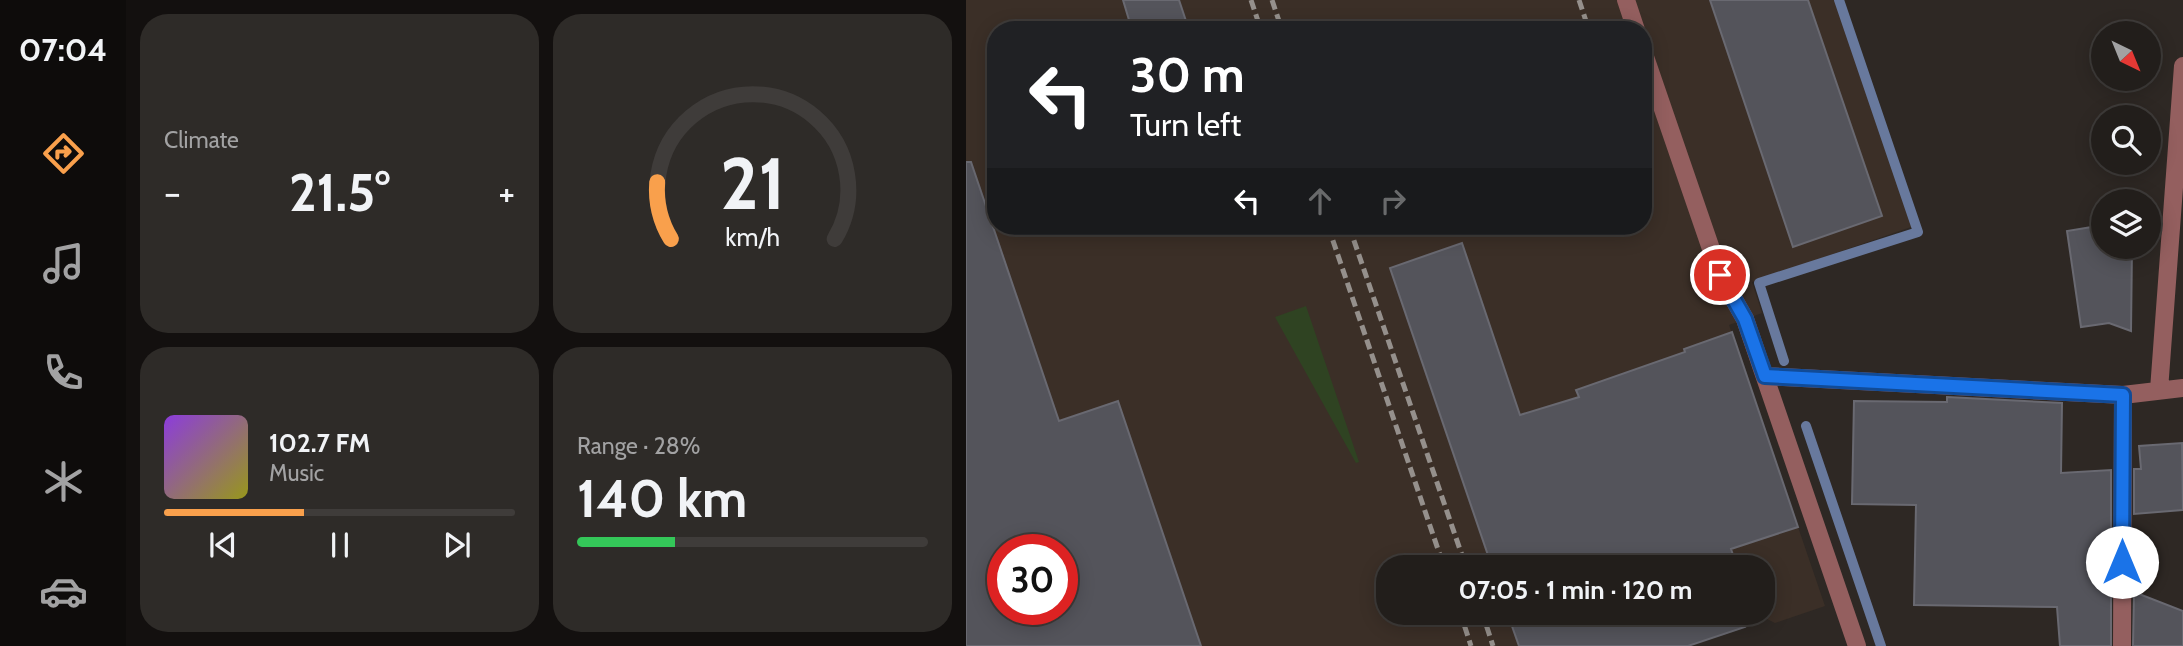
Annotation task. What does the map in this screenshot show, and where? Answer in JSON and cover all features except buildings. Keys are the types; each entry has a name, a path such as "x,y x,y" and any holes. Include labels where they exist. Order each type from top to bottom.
{"street":[{"path":"1626,0 1633,21"},
{"path":"2159,390 2183,66"},
{"path":"1652,77 1720,275 1745,319 1857,646"},
{"path":"1765,376 2123,395 2183,388"},
{"path":"2122,646 2123,395"}],"shaded area":[{"path":"966,0 1837,0 1914,226 1752,282 1762,313 1729,325 1825,606 1775,623 1775,555 1376,555 1376,625 1749,625 1688,646 966,646"}],"green space":[{"path":"1306,306 1359,462 1356,463 1275,317"}],"waterway":[{"path":"1784,361 1759,283 1918,232 1839,0"},
{"path":"1806,426 1881,646"}],"railway":[{"path":"1251,0 1258,21"},
{"path":"1272,0 1279,21"},
{"path":"1579,0 1586,21"},
{"path":"1331,235 1440,555"},
{"path":"1352,235 1462,555"},
{"path":"1464,625 1471,646"},
{"path":"1486,625 1493,646"}],"route":[{"path":"1720,275 1745,319 1765,376 2123,395 2122,562"}]}
